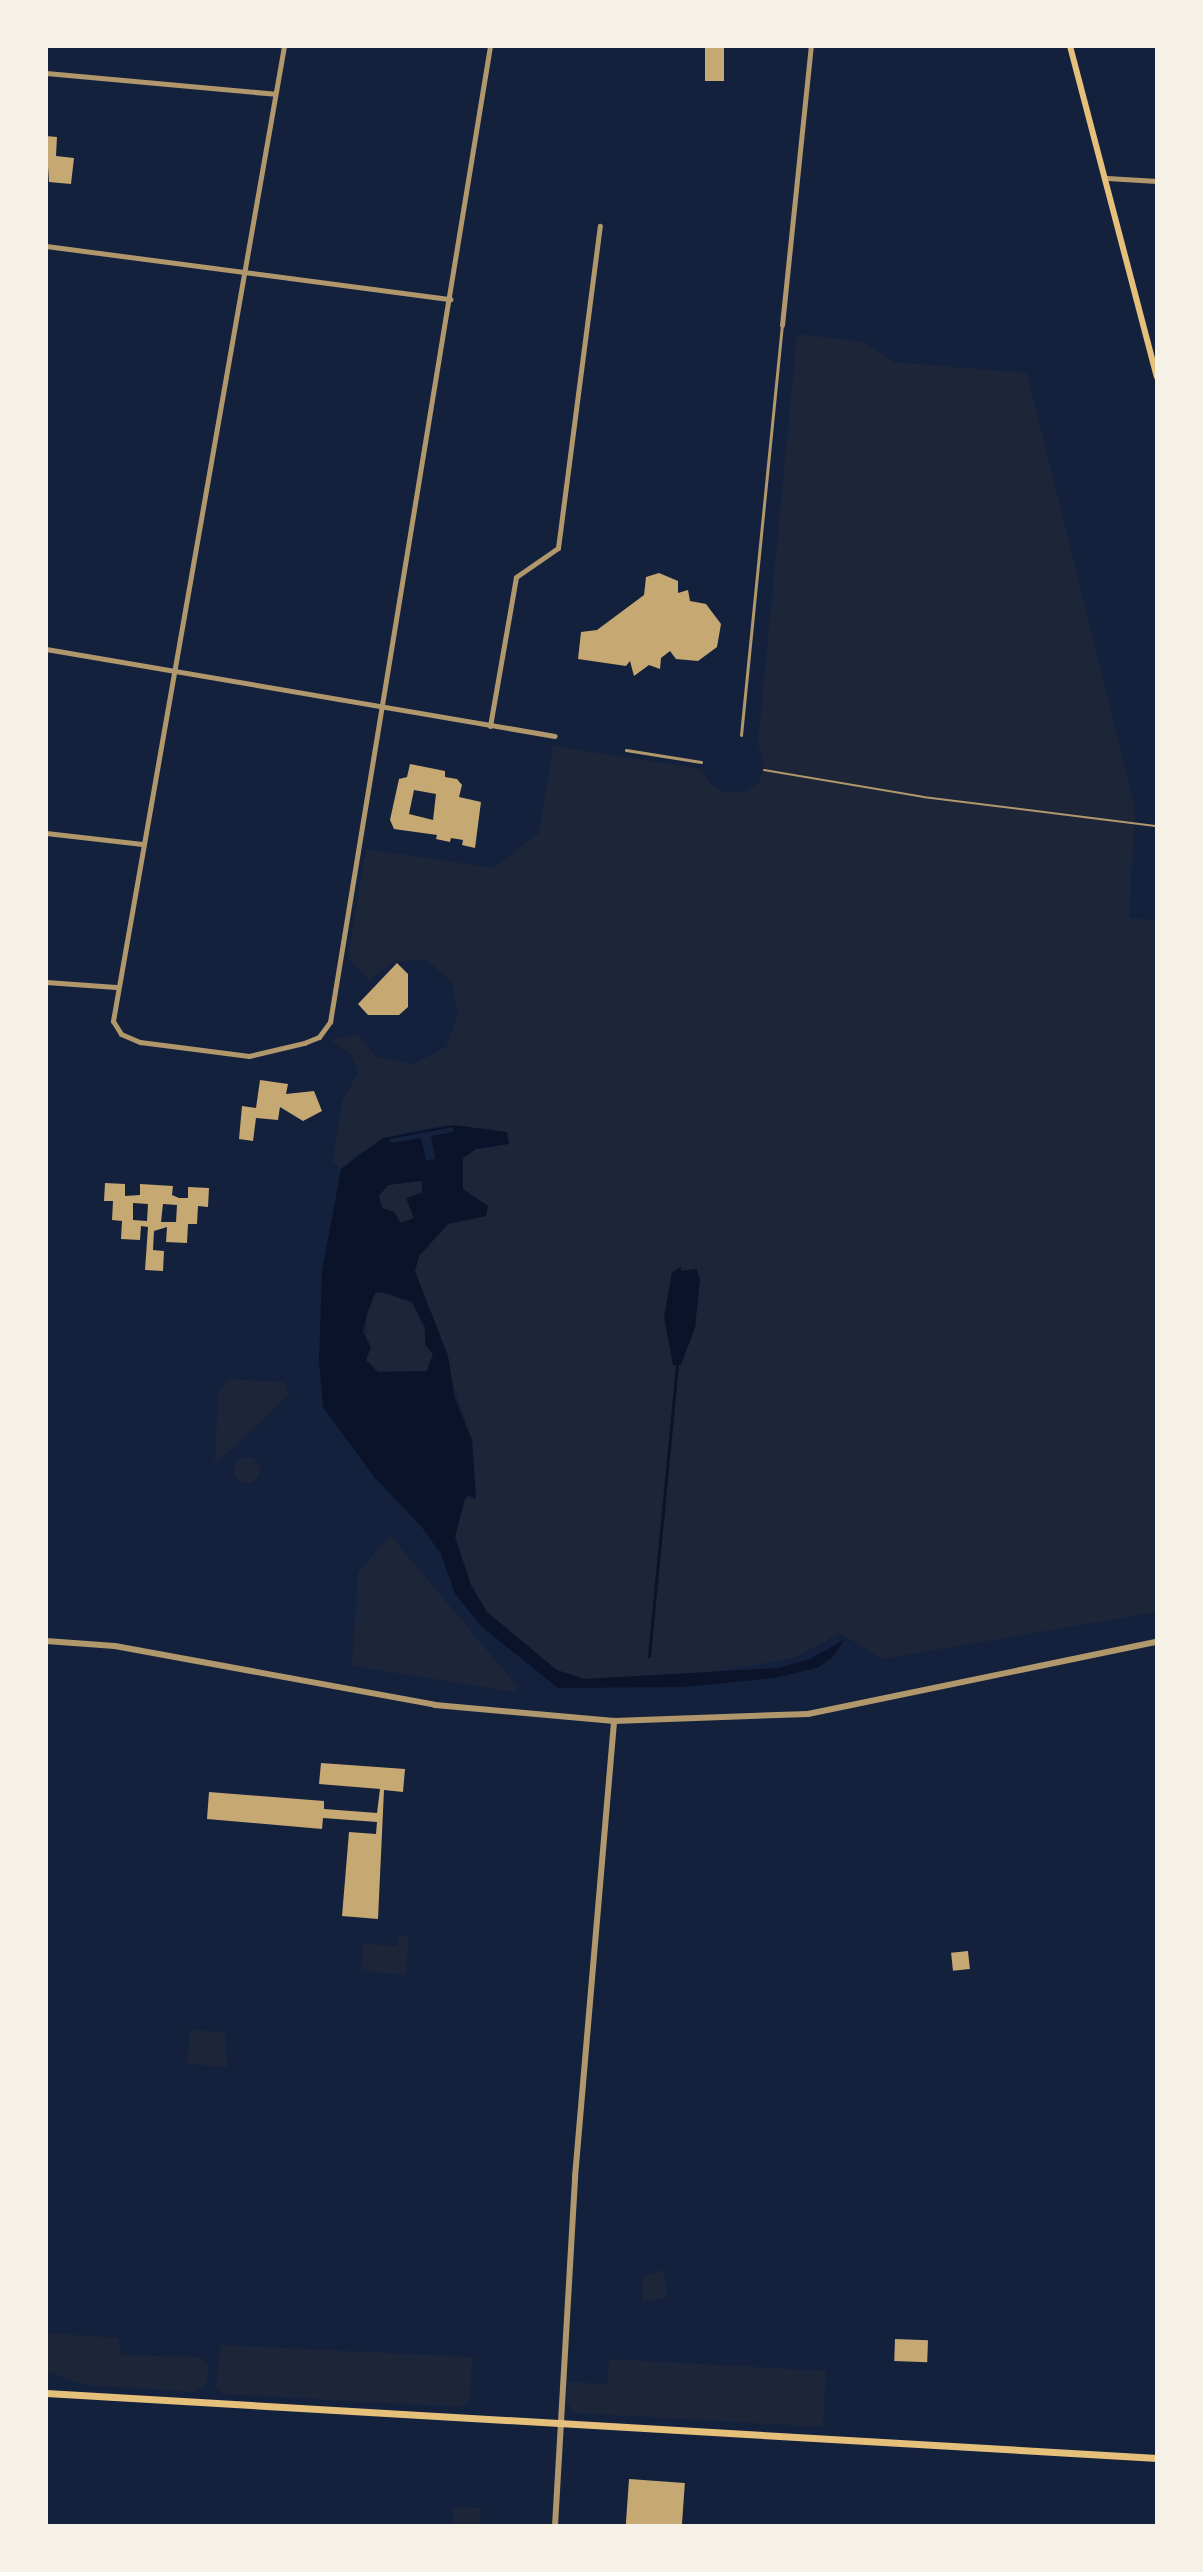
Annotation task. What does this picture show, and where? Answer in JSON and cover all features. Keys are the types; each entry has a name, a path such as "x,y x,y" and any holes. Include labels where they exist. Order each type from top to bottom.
{"main road":[{"path":"1070,46 1157,377"},
{"path":"46,2393 1157,2458"}],"street":[{"path":"284,46 116,987 115,1030 140,1042 249,1056 304,1043 327,1030 385,711 490,46"},
{"path":"741,735 811,46"},
{"path":"46,73 275,94"},
{"path":"1107,178 1157,181"},
{"path":"490,726 516,577 558,548 600,226"},
{"path":"46,246 451,299"},
{"path":"46,649 385,711 555,736"},
{"path":"626,750 701,762"},
{"path":"46,833 142,844"},
{"path":"46,982 116,987"},
{"path":"46,1641 115,1646 435,1705 614,1721 808,1714 1157,1642"},
{"path":"555,2526 559,2423 614,1721"}],"lane":[{"path":"764,770 923,797 1157,826"}],"shaded area":[{"path":"797,334 864,342 894,362 1027,373 1135,808 1129,918 1157,920 1157,1612 882,1659 840,1633 794,1658 713,1672 584,1679 557,1670 487,1612 471,1585 455,1536 465,1499 476,1498 472,1440 415,1271 419,1256 448,1224 486,1216 463,1189 459,1172 463,1158 476,1149 495,1147 493,1129 440,1126 399,1134 355,1155 341,1169 333,1161 342,1102 358,1073 351,1054 331,1041 357,1034 376,1057 413,1064 446,1047 458,1015 452,983 426,959 394,962 369,980 348,958 366,849 494,868 539,833 553,746 702,769 710,784 725,793 748,791 760,781 764,764 758,744"},
{"path":"453,1125 507,1132 509,1144 476,1149 463,1158 463,1189 488,1206 486,1216 448,1224 419,1256 415,1271 448,1356 455,1399 472,1440 476,1499 469,1495 465,1499 455,1537 471,1585 487,1612 557,1670 584,1679 778,1668 810,1659 845,1639 832,1658 817,1668 774,1678 684,1687 558,1688 482,1627 455,1594 441,1554 421,1526 374,1477 323,1407 319,1361 322,1271 341,1169 383,1138","holes":["422,1181 422,1193 406,1198 414,1218 401,1223 394,1212 382,1208 379,1196 388,1185","375,1293 412,1302 425,1327 425,1345 433,1354 427,1371 378,1372 366,1360 371,1347 363,1332"]},
{"path":"422,1180 422,1193 416,1192 410,1205 414,1218 401,1223 382,1208 379,1196 388,1185"},
{"path":"681,1267 681,1271 697,1269 700,1280 695,1328 681,1365 673,1365 664,1317 672,1272"},
{"path":"375,1293 412,1302 433,1353 427,1371 378,1372 366,1360 367,1314"},
{"path":"228,1379 284,1382 289,1395 215,1464 218,1393"},
{"path":"247,1457 256,1461 260,1470 256,1479 247,1483 238,1479 234,1470 238,1461"},
{"path":"390,1535 518,1687 514,1692 352,1666 358,1573"},
{"path":"399,1936 409,1937 405,1975 361,1971 363,1944 397,1946"},
{"path":"190,2030 225,2032 227,2067 187,2064"},
{"path":"663,2270 668,2297 643,2303 642,2276"},
{"path":"46,2333 118,2338 121,2355 200,2357 209,2367 207,2383 195,2392 84,2385 46,2371"},
{"path":"221,2345 472,2357 470,2401 460,2407 223,2394 216,2388"},
{"path":"609,2359 826,2371 823,2427 575,2413 567,2403 567,2382 608,2384"},
{"path":"453,2507 481,2508 480,2526 452,2526"}],"pier":[{"path":"453,1127 453,1132 431,1136 435,1159 426,1160 421,1138 391,1143 390,1139"}],"building":[{"path":"705,46 724,46 724,81 705,81"},
{"path":"46,136 57,137 56,156 74,158 71,184 49,182"},
{"path":"659,573 678,581 678,593 688,590 690,601 706,604 721,624 717,647 698,661 676,659 670,651 661,658 660,669 649,665 634,676 630,661 626,666 578,659 581,632 597,630 644,595 646,577"},
{"path":"410,764 445,771 445,777 457,779 462,785 459,797 481,802 475,848 462,845 463,840 451,838 450,842 436,839 437,835 394,829 390,820 399,779 407,777","holes":["414,790 436,794 433,820 409,814"]},
{"path":"397,963 408,974 408,1007 399,1015 368,1015 358,1004"},
{"path":"260,1080 288,1084 286,1094 314,1091 322,1111 303,1121 280,1107 278,1120 256,1118 253,1141 239,1139 242,1106 256,1108"},
{"path":"105,1183 125,1184 125,1196 140,1195 140,1184 173,1186 172,1195 179,1198 188,1198 188,1187 209,1188 208,1207 198,1206 197,1224 188,1224 187,1243 166,1242 167,1227 154,1231 153,1250 164,1251 163,1271 145,1270 148,1227 141,1226 140,1240 121,1239 122,1221 112,1220 113,1201 104,1201","holes":["133,1203 148,1204 147,1221 133,1220","163,1204 177,1205 176,1222 161,1222"]},
{"path":"321,1763 405,1769 403,1792 384,1790 378,1919 342,1916 349,1832 376,1834 377,1822 323,1818 322,1829 207,1819 209,1792 324,1801 324,1809 377,1813 380,1789 319,1784"},
{"path":"968,1951 970,1969 953,1971 951,1953"},
{"path":"895,2339 928,2340 927,2362 894,2361"},
{"path":"629,2479 685,2483 682,2526 626,2526"}],"waterway":[{"path":"649,1656 677,1365"}]}
